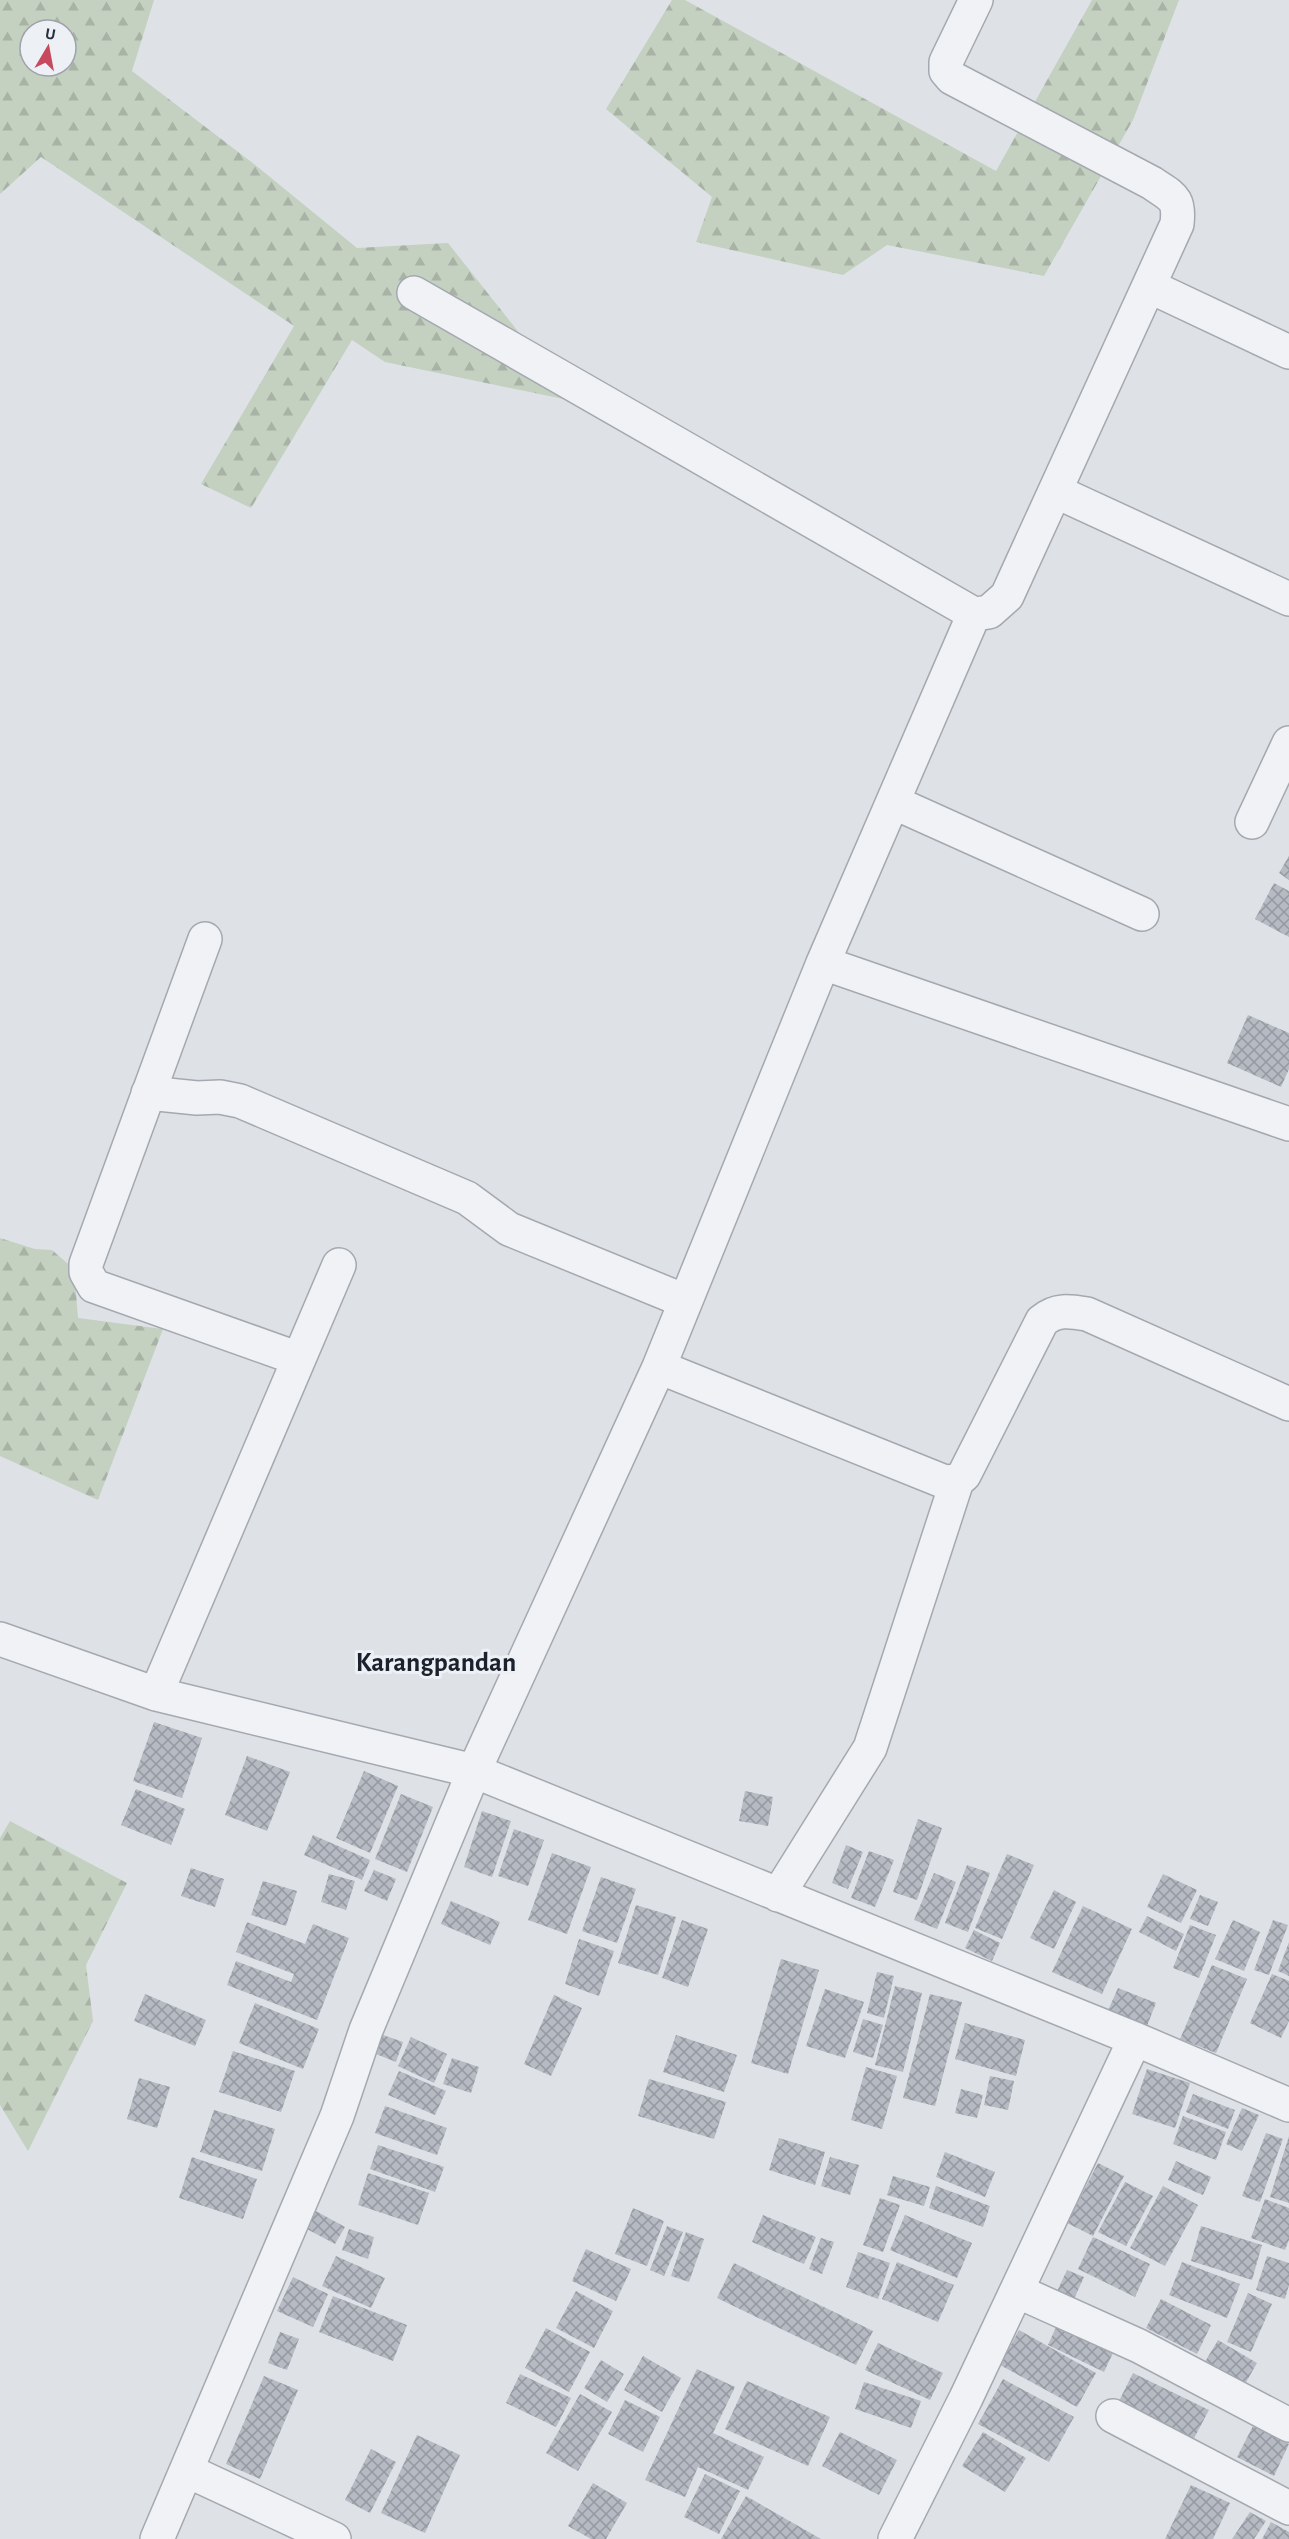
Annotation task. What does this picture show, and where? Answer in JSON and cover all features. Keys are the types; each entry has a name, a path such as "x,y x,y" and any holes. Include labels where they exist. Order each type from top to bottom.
{"street":[{"path":"414,293 974,614 989,612 1007,596 1177,224 1179,207 1175,199 1152,183 952,78 946,71 946,62 976,0"},
{"path":"1149,286 1289,352"},
{"path":"1054,491 1289,599"},
{"path":"157,2539 338,2116 366,2030 474,1771 659,1367 823,963 974,614"},
{"path":"1252,822 1289,743"},
{"path":"893,802 1142,914"},
{"path":"205,939 86,1264 90,1281 94,1286 299,1359"},
{"path":"823,963 1289,1124"},
{"path":"148,1093 197,1098 220,1097 240,1101 467,1198 509,1229 685,1301"},
{"path":"156,1694 339,1264"},
{"path":"778,1895 870,1748 957,1481 964,1475 1041,1321 1051,1313 1064,1311 1087,1314 1289,1404"},
{"path":"659,1367 945,1482 957,1481"},
{"path":"0,1639 156,1694 474,1771 1135,2039 1289,2105"},
{"path":"895,2539 966,2398 1135,2039"},
{"path":"1017,2290 1138,2346 1289,2425"},
{"path":"1113,2416 1289,2508"},
{"path":"188,2471 334,2539"}],"green space":[{"path":"0,0 154,0 132,71 254,164 357,248 448,243 573,401 385,362 352,340 251,508 201,484 294,326 41,157 0,194"},
{"path":"672,0 685,0 996,171 1092,0 1179,0 1133,120 1044,276 887,245 843,275 696,242 712,197 606,109"},
{"path":"0,1238 35,1249 52,1250 74,1269 78,1318 163,1329 98,1500 0,1456"},
{"path":"10,1821 127,1883 86,1965 93,2021 28,2151 0,2105 0,1838"}],"building":[{"path":"1289,856 1289,880 1279,873"},
{"path":"1274,883 1289,891 1289,937 1255,919"},
{"path":"1248,1015 1289,1033 1289,1069 1281,1087 1227,1063"},
{"path":"154,1722 202,1738 182,1798 133,1781"},
{"path":"247,1756 290,1772 267,1831 225,1815"},
{"path":"364,1771 398,1786 370,1853 336,1838"},
{"path":"136,1789 185,1809 171,1845 121,1825"},
{"path":"745,1791 773,1797 768,1826 739,1821"},
{"path":"401,1794 433,1807 407,1872 375,1859"},
{"path":"482,1811 511,1821 492,1877 464,1867"},
{"path":"918,1819 942,1828 917,1900 893,1892"},
{"path":"514,1829 544,1840 528,1886 498,1876"},
{"path":"313,1835 370,1860 362,1880 304,1855"},
{"path":"846,1845 863,1852 848,1889 832,1883"},
{"path":"869,1851 894,1860 875,1907 851,1898"},
{"path":"552,1853 591,1867 567,1934 528,1920"},
{"path":"1007,1854 1034,1865 1002,1939 975,1928"},
{"path":"967,1865 990,1873 968,1932 945,1923"},
{"path":"191,1868 224,1879 215,1907 181,1896"},
{"path":"374,1870 396,1879 387,1901 364,1891"},
{"path":"934,1873 956,1882 937,1929 914,1920"},
{"path":"329,1874 355,1881 346,1910 321,1902"},
{"path":"1163,1874 1197,1890 1181,1923 1147,1907"},
{"path":"601,1877 636,1889 617,1943 582,1931"},
{"path":"263,1881 297,1891 286,1926 251,1915"},
{"path":"1054,1890 1076,1902 1054,1949 1030,1938"},
{"path":"1200,1895 1218,1902 1208,1926 1190,1919"},
{"path":"451,1901 500,1922 490,1945 441,1924"},
{"path":"636,1905 676,1917 658,1975 618,1963"},
{"path":"1083,1906 1132,1929 1102,1994 1052,1972"},
{"path":"1147,1916 1184,1934 1176,1951 1139,1932"},
{"path":"682,1920 708,1929 688,1987 662,1978"},
{"path":"1233,1920 1260,1932 1244,1971 1215,1959"},
{"path":"1273,1920 1288,1925 1269,1975 1254,1970"},
{"path":"247,1922 305,1944 313,1924 349,1938 317,2020 227,1985 236,1961 291,1982 294,1974 236,1952"},
{"path":"1190,1925 1216,1935 1199,1978 1173,1968"},
{"path":"974,1930 1000,1943 992,1961 965,1948"},
{"path":"579,1939 614,1951 599,1996 565,1984"},
{"path":"1289,1942 1289,1976 1278,1971"},
{"path":"781,1959 819,1970 788,2074 751,2063"},
{"path":"1212,1965 1247,1979 1216,2053 1180,2039"},
{"path":"877,1972 894,1976 884,2018 867,2013"},
{"path":"1272,1974 1289,1981 1289,2021 1281,2038 1250,2023"},
{"path":"895,1986 922,1993 903,2072 875,2065"},
{"path":"1118,1988 1156,2003 1145,2031 1106,2015"},
{"path":"825,1989 864,2002 845,2058 806,2046"},
{"path":"145,1994 206,2020 195,2046 134,2021"},
{"path":"930,1994 962,2002 935,2106 903,2098"},
{"path":"554,1995 582,2008 551,2076 524,2064"},
{"path":"255,2003 319,2029 303,2069 239,2043"},
{"path":"863,2019 883,2025 873,2058 853,2052"},
{"path":"965,2023 1025,2040 1016,2076 955,2059"},
{"path":"383,2035 403,2042 396,2062 376,2054"},
{"path":"676,2035 737,2055 724,2092 663,2072"},
{"path":"411,2037 447,2054 434,2083 398,2066"},
{"path":"233,2051 295,2071 281,2112 219,2092"},
{"path":"452,2058 479,2067 471,2093 443,2084"},
{"path":"866,2067 897,2076 882,2129 851,2120"},
{"path":"1147,2069 1190,2083 1175,2128 1132,2114"},
{"path":"399,2071 446,2091 435,2115 388,2095"},
{"path":"990,2076 1014,2081 1008,2110 984,2105"},
{"path":"139,2078 170,2087 157,2128 127,2119"},
{"path":"649,2079 726,2102 714,2139 638,2116"},
{"path":"961,2089 983,2095 977,2118 955,2113"},
{"path":"1193,2094 1235,2110 1228,2129 1186,2112"},
{"path":"385,2106 447,2128 437,2155 375,2133"},
{"path":"1242,2108 1259,2115 1242,2151 1226,2144"},
{"path":"214,2110 275,2129 262,2171 200,2152"},
{"path":"1183,2116 1226,2132 1216,2160 1173,2144"},
{"path":"1266,2133 1283,2139 1260,2202 1242,2196"},
{"path":"1289,2136 1289,2203 1270,2197"},
{"path":"779,2138 825,2152 815,2185 769,2170"},
{"path":"378,2145 444,2167 435,2192 370,2169"},
{"path":"945,2152 995,2172 985,2197 936,2177"},
{"path":"192,2157 257,2179 243,2219 179,2198"},
{"path":"830,2157 859,2165 850,2195 821,2186"},
{"path":"1176,2161 1211,2177 1203,2195 1168,2180"},
{"path":"1098,2163 1124,2176 1093,2236 1067,2223"},
{"path":"368,2173 429,2193 418,2225 358,2205"},
{"path":"893,2176 930,2187 924,2206 887,2195"},
{"path":"1125,2182 1153,2196 1126,2246 1098,2232"},
{"path":"936,2186 990,2206 983,2227 929,2208"},
{"path":"1163,2186 1198,2205 1165,2266 1130,2248"},
{"path":"880,2198 900,2205 883,2252 863,2245"},
{"path":"1265,2199 1289,2208 1289,2240 1285,2250 1251,2238"},
{"path":"633,2208 664,2221 647,2266 615,2254"},
{"path":"314,2210 345,2227 335,2244 305,2228"},
{"path":"763,2215 816,2237 804,2264 752,2242"},
{"path":"905,2215 972,2243 957,2278 890,2250"},
{"path":"667,2226 683,2232 664,2276 650,2270"},
{"path":"1201,2226 1262,2245 1252,2280 1191,2261"},
{"path":"349,2229 374,2237 368,2259 342,2250"},
{"path":"686,2232 704,2239 689,2282 671,2276"},
{"path":"1093,2237 1150,2264 1135,2297 1078,2269"},
{"path":"821,2238 834,2242 822,2274 809,2269"},
{"path":"586,2249 631,2269 616,2301 572,2281"},
{"path":"858,2252 890,2263 878,2299 846,2287"},
{"path":"336,2256 385,2278 371,2308 322,2286"},
{"path":"1267,2256 1289,2263 1289,2285 1285,2299 1256,2290"},
{"path":"897,2262 954,2285 938,2322 882,2299"},
{"path":"1182,2262 1240,2284 1227,2318 1169,2295"},
{"path":"734,2263 873,2331 856,2365 717,2298"},
{"path":"1067,2270 1084,2277 1070,2308 1053,2300"},
{"path":"293,2277 328,2294 313,2327 277,2311"},
{"path":"576,2291 613,2311 594,2348 556,2328"},
{"path":"1248,2293 1272,2304 1251,2352 1227,2342"},
{"path":"333,2296 407,2325 393,2361 319,2332"},
{"path":"1161,2299 1211,2325 1197,2354 1146,2328"},
{"path":"1062,2314 1119,2340 1104,2372 1048,2345"},
{"path":"546,2328 590,2352 569,2392 525,2368"},
{"path":"1019,2330 1096,2373 1077,2407 1000,2365"},
{"path":"280,2332 299,2339 287,2370 268,2363"},
{"path":"1218,2340 1257,2363 1241,2391 1202,2367"},
{"path":"878,2343 943,2373 930,2400 865,2370"},
{"path":"643,2356 681,2378 662,2412 624,2390"},
{"path":"601,2360 624,2374 607,2402 584,2388"},
{"path":"697,2369 735,2387 713,2433 764,2457 748,2490 698,2467 685,2497 645,2480"},
{"path":"1133,2373 1209,2410 1192,2442 1117,2405"},
{"path":"520,2374 571,2398 556,2427 506,2403"},
{"path":"264,2376 298,2390 260,2479 226,2464"},
{"path":"1003,2379 1074,2417 1049,2462 978,2424"},
{"path":"747,2381 830,2417 808,2466 725,2429"},
{"path":"864,2382 921,2401 911,2428 855,2409"},
{"path":"580,2394 612,2412 578,2471 546,2453"},
{"path":"625,2400 660,2417 643,2452 608,2434"},
{"path":"1253,2426 1289,2444 1274,2476 1237,2457"},
{"path":"840,2432 897,2460 879,2495 822,2466"},
{"path":"983,2432 1026,2458 1005,2492 962,2466"},
{"path":"417,2435 460,2455 425,2533 381,2513"},
{"path":"371,2449 396,2462 370,2513 345,2500"},
{"path":"705,2474 740,2491 719,2534 684,2517"},
{"path":"593,2483 627,2503 606,2539 591,2539 568,2526"},
{"path":"1191,2485 1230,2503 1213,2539 1165,2539"},
{"path":"746,2496 821,2539 721,2539"},
{"path":"1250,2512 1266,2521 1254,2539 1232,2539"},
{"path":"1271,2522 1289,2532 1289,2539 1262,2539"}],"district":[{"name":"Karangpandan","path":"436,1662"}]}
